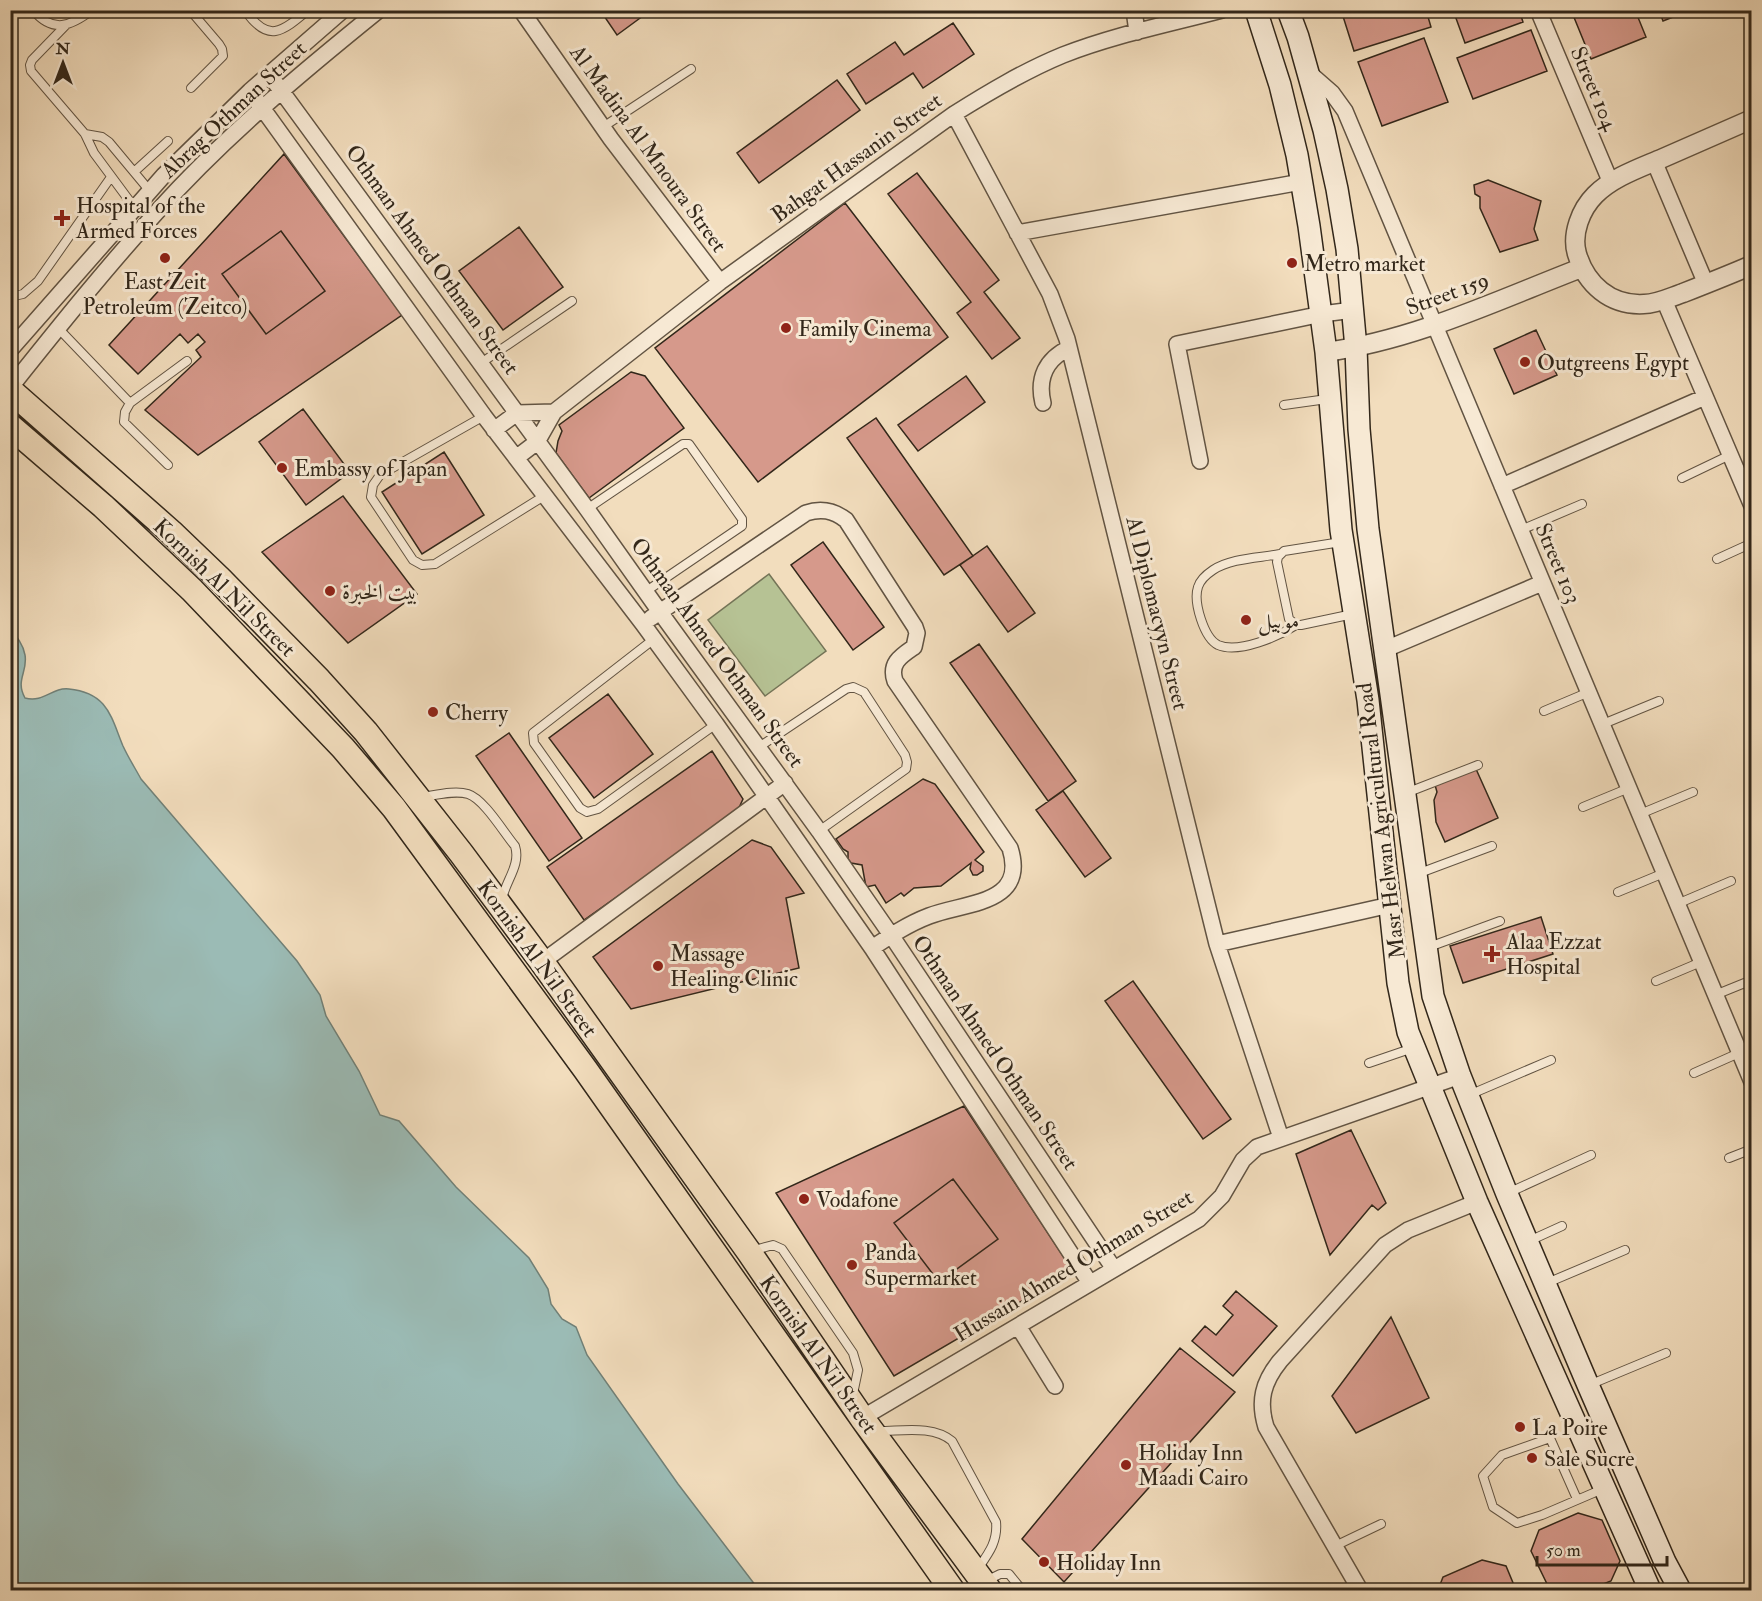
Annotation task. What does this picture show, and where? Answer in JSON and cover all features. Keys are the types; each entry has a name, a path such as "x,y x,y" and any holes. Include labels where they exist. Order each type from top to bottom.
{"highway":[{"name":"Kornish Al Nil Street","path":"10,389 171,532 253,611 327,688 419,797 542,962 748,1252 861,1417 982,1582"},
{"name":"Kornish Al Nil Street","path":"10,426 103,506 192,590 336,740 394,808 585,1069 952,1590"}],"main road":[{"name":"Masr Helwan Agricultural Road","path":"1256,10 1280,85 1301,182 1322,314 1343,542 1368,700 1401,999 1413,1048 1477,1202 1650,1590"},
{"name":"Masr Helwan Agricultural Road","path":"1288,10 1324,130 1347,249 1356,348 1363,479 1432,996 1464,1086 1527,1242 1587,1385 1665,1562 1680,1590"}],"street":[{"name":"Abrag Othman Street","path":"10,350 142,199 250,90 344,10"},
{"name":"Abrag Othman Street","path":"10,389 58,328 157,212 206,161 263,107 379,10"},
{"name":"Al Madina Al Mnoura Street","path":"522,10 603,127 720,282"},
{"path":"1134,10 1137,32"},
{"name":"Bahgat Hassanin Street","path":"537,442 554,411 720,282 988,92 1063,55 1137,32 1222,10"},
{"name":"Street 104","path":"1538,10 1611,183"},
{"name":"Street 103","path":"1308,72 1332,93 1345,111 1752,1082"},
{"name":"Othman Ahmed Othman Street","path":"269,74 283,90 537,442 588,509 645,592 819,831 891,934 1114,1269"},
{"name":"Othman Ahmed Othman Street","path":"250,90 494,430 643,624 716,724 872,948 1090,1283"},
{"name":"Al Diplomacyyn Street","path":"954,114 1060,316 1217,944 1281,1138"},
{"path":"1752,120 1654,161 1611,183 1595,195 1583,210 1576,229 1575,249 1581,268 1592,284 1607,296 1625,303 1645,304 1664,300 1752,265"},
{"path":"1654,161 1706,284"},
{"path":"1017,234 1301,182"},
{"path":"142,199 157,212"},
{"name":"Street 159","path":"1326,352 1356,348 1434,326 1581,268"},
{"path":"1664,300 1750,500"},
{"path":"1200,461 1178,344 1322,314 1353,310"},
{"path":"1043,403 1041,381 1044,370 1059,352 1069,348"},
{"path":"1502,486 1705,397"},
{"path":"494,430 517,413 554,411"},
{"path":"516,458 537,442"},
{"path":"643,624 806,513 814,510 831,511 846,520 917,633 914,646 897,660 893,667 896,681 1010,848 1014,859 1014,871 1010,882 1003,892 993,899 963,905 926,917 891,934 872,948"},
{"path":"1386,649 1542,583"},
{"path":"542,962 785,783"},
{"path":"1217,944 1390,905"},
{"name":"Hussain Ahmed Othman Street","path":"861,1417 1199,1219 1222,1196 1243,1160 1257,1147 1429,1087 1464,1086"},
{"path":"977,1109 999,1096"},
{"path":"1360,1590 1266,1427 1261,1399 1264,1385 1280,1361 1385,1245 1408,1230 1477,1202"},
{"path":"1018,1326 1055,1386"}],"lane":[{"path":"33,10 39,18 51,24 65,26"},
{"path":"92,10 78,21 65,26 32,60 31,71 85,134 90,147 111,177 142,199"},
{"path":"190,10 219,44 223,56 191,88"},
{"path":"245,10 263,31 275,32 286,28 308,10"},
{"path":"603,127 691,69"},
{"path":"85,134 102,137 109,142 134,172 142,199"},
{"path":"134,172 168,141"},
{"path":"10,297 23,294 38,281 111,177"},
{"path":"481,363 572,301"},
{"path":"58,328 130,403"},
{"path":"168,465 123,423 125,411 130,403 187,361"},
{"path":"1284,405 1330,399"},
{"path":"484,416 380,475 373,485 371,497 413,560 422,566 435,564 544,496"},
{"path":"588,509 682,444 689,444 742,519 742,526 645,592"},
{"path":"1682,478 1730,456"},
{"path":"1521,530 1582,504"},
{"path":"1343,542 1284,551 1280,554 1224,564 1203,578 1198,587 1197,598 1203,628 1208,638 1216,645 1227,648 1281,635 1296,625 1353,614"},
{"path":"1717,559 1752,543"},
{"path":"1280,554 1277,562 1289,619 1296,625"},
{"path":"654,639 533,733 534,743 578,805 587,812 594,811 716,724"},
{"path":"759,747 846,689 853,687 864,692 904,755 907,762 906,769 819,831"},
{"path":"1544,711 1589,692"},
{"path":"1603,724 1659,701"},
{"path":"1404,793 1478,765"},
{"path":"1583,807 1629,788"},
{"path":"419,797 457,792 477,798 515,846 516,862 508,879 501,906"},
{"path":"1640,814 1693,792"},
{"path":"1416,874 1492,846"},
{"path":"1618,892 1664,873"},
{"path":"1677,904 1731,881"},
{"path":"1425,948 1500,921"},
{"path":"1656,981 1701,962"},
{"path":"1715,995 1752,980"},
{"path":"1369,1063 1413,1048"},
{"path":"1694,1073 1740,1053"},
{"path":"1464,1086 1551,1060"},
{"path":"1729,1158 1752,1149"},
{"path":"1507,1194 1591,1155"},
{"path":"1527,1242 1562,1226"},
{"path":"1545,1284 1624,1250"},
{"path":"1587,1385 1666,1353"},
{"path":"861,1417 932,1430 952,1441 996,1522 997,1534 982,1582"},
{"path":"1577,1499 1550,1438 1502,1455 1484,1476 1493,1507 1517,1523 1606,1488"},
{"path":"1335,1546 1381,1524"},
{"path":"982,1582 1005,1573 1012,1577 1022,1590"}],"green space":[{"path":"769,574 826,651 765,696 708,620"}],"water":[{"path":"10,629 21,644 25,655 21,686 25,698 43,697 58,690 69,689 82,691 92,696 106,708 141,779 297,961 320,995 326,1016 359,1071 380,1115 399,1121 456,1187 529,1258 548,1289 551,1304 562,1319 576,1327 587,1355 678,1484 759,1590 11,1590"}],"building":[{"path":"600,10 651,10 617,35"},
{"path":"1341,10 1426,10 1431,27 1354,51"},
{"path":"1453,10 1519,10 1523,22 1465,43"},
{"path":"1571,10 1635,10 1646,37 1591,59"},
{"path":"1659,10 1691,10 1663,21"},
{"path":"953,23 974,54 923,88 913,73 866,104 847,74 895,42 904,55"},
{"path":"1531,30 1547,71 1473,99 1457,58"},
{"path":"1424,38 1448,102 1382,126 1358,62"},
{"path":"837,80 860,110 759,183 737,153"},
{"path":"284,154 402,315 198,455 145,410 201,357 196,350 205,342 198,334 188,343 180,334 138,374 109,345"},
{"path":"917,173 999,280 984,292 1020,338 992,359 957,313 971,302 888,194"},
{"path":"1488,180 1541,201 1534,229 1538,240 1500,252 1480,208 1480,197 1475,194 1474,185"},
{"path":"845,203 948,337 758,482 655,348"},
{"path":"519,227 563,287 503,330 459,271"},
{"path":"281,231 325,291 266,334 222,274"},
{"name":"Outgreens Egypt","path":"1536,330 1557,375 1514,394 1494,349"},
{"path":"631,372 645,376 684,428 589,498 556,453 562,431 559,425"},
{"path":"966,376 985,402 918,451 898,425"},
{"path":"303,409 350,472 306,505 259,442"},
{"path":"876,418 973,556 944,575 847,438"},
{"path":"444,452 484,515 422,554 382,492"},
{"path":"343,496 417,594 348,643 262,552"},
{"path":"823,542 884,627 853,650 791,565"},
{"path":"987,546 1035,613 1008,632 960,565"},
{"path":"979,644 1076,781 1048,801 950,663"},
{"path":"608,694 653,754 594,798 549,738"},
{"path":"509,733 582,838 549,861 476,756"},
{"path":"712,751 743,799 737,812 584,920 547,867"},
{"path":"1476,769 1498,818 1445,842 1436,822 1434,800 1437,792 1435,785"},
{"path":"923,779 935,784 984,852 975,860 983,866 983,871 973,875 970,869 971,863 941,886 914,888 904,896 901,893 886,903 875,885 866,887 862,865 851,863 848,859 848,852 836,839"},
{"path":"1063,791 1111,858 1085,877 1036,810"},
{"path":"752,840 771,847 804,893 786,898 799,968 631,1009 593,957"},
{"name":"Alaa Ezzat Hospital","path":"1541,917 1553,954 1463,983 1450,946"},
{"path":"1133,981 1231,1119 1203,1139 1105,1001"},
{"path":"964,1106 1073,1271 894,1376 776,1193"},
{"path":"1351,1130 1386,1203 1378,1210 1372,1205 1330,1255 1296,1154"},
{"path":"953,1179 998,1239 939,1282 894,1223"},
{"path":"1236,1291 1277,1326 1233,1376 1192,1341 1205,1326 1216,1335 1233,1315 1223,1306"},
{"path":"1391,1317 1429,1398 1356,1433 1332,1396"},
{"name":"Holiday Inn Maadi Cairo","path":"1180,1348 1235,1392 1064,1582 1022,1539"},
{"path":"1578,1513 1602,1520 1620,1561 1611,1581 1588,1590 1550,1590 1531,1551 1539,1530"},
{"path":"1482,1560 1506,1566 1516,1590 1438,1590 1443,1577"}],"place":[{"name":"Hospital of the Armed Forces","path":"62,218"},
{"name":"East Zeit Petroleum (Zeitco)","path":"165,258"},
{"name":"Metro market","path":"1292,263"},
{"name":"Family Cinema","path":"786,328"},
{"name":"Outgreens Egypt","path":"1525,362"},
{"name":"Embassy of Japan","path":"282,468"},
{"name":"بيت الخبرة","path":"330,591"},
{"name":"موبيل","path":"1246,620"},
{"name":"Cherry","path":"433,712"},
{"name":"Alaa Ezzat Hospital","path":"1492,954"},
{"name":"Massage Healing Clinic","path":"658,966"},
{"name":"Vodafone","path":"804,1199"},
{"name":"Panda Supermarket","path":"852,1265"},
{"name":"La Poire","path":"1520,1427"},
{"name":"Sale Sucre","path":"1532,1458"},
{"name":"Holiday Inn Maadi Cairo","path":"1126,1465"},
{"name":"Holiday Inn","path":"1044,1562"}]}
